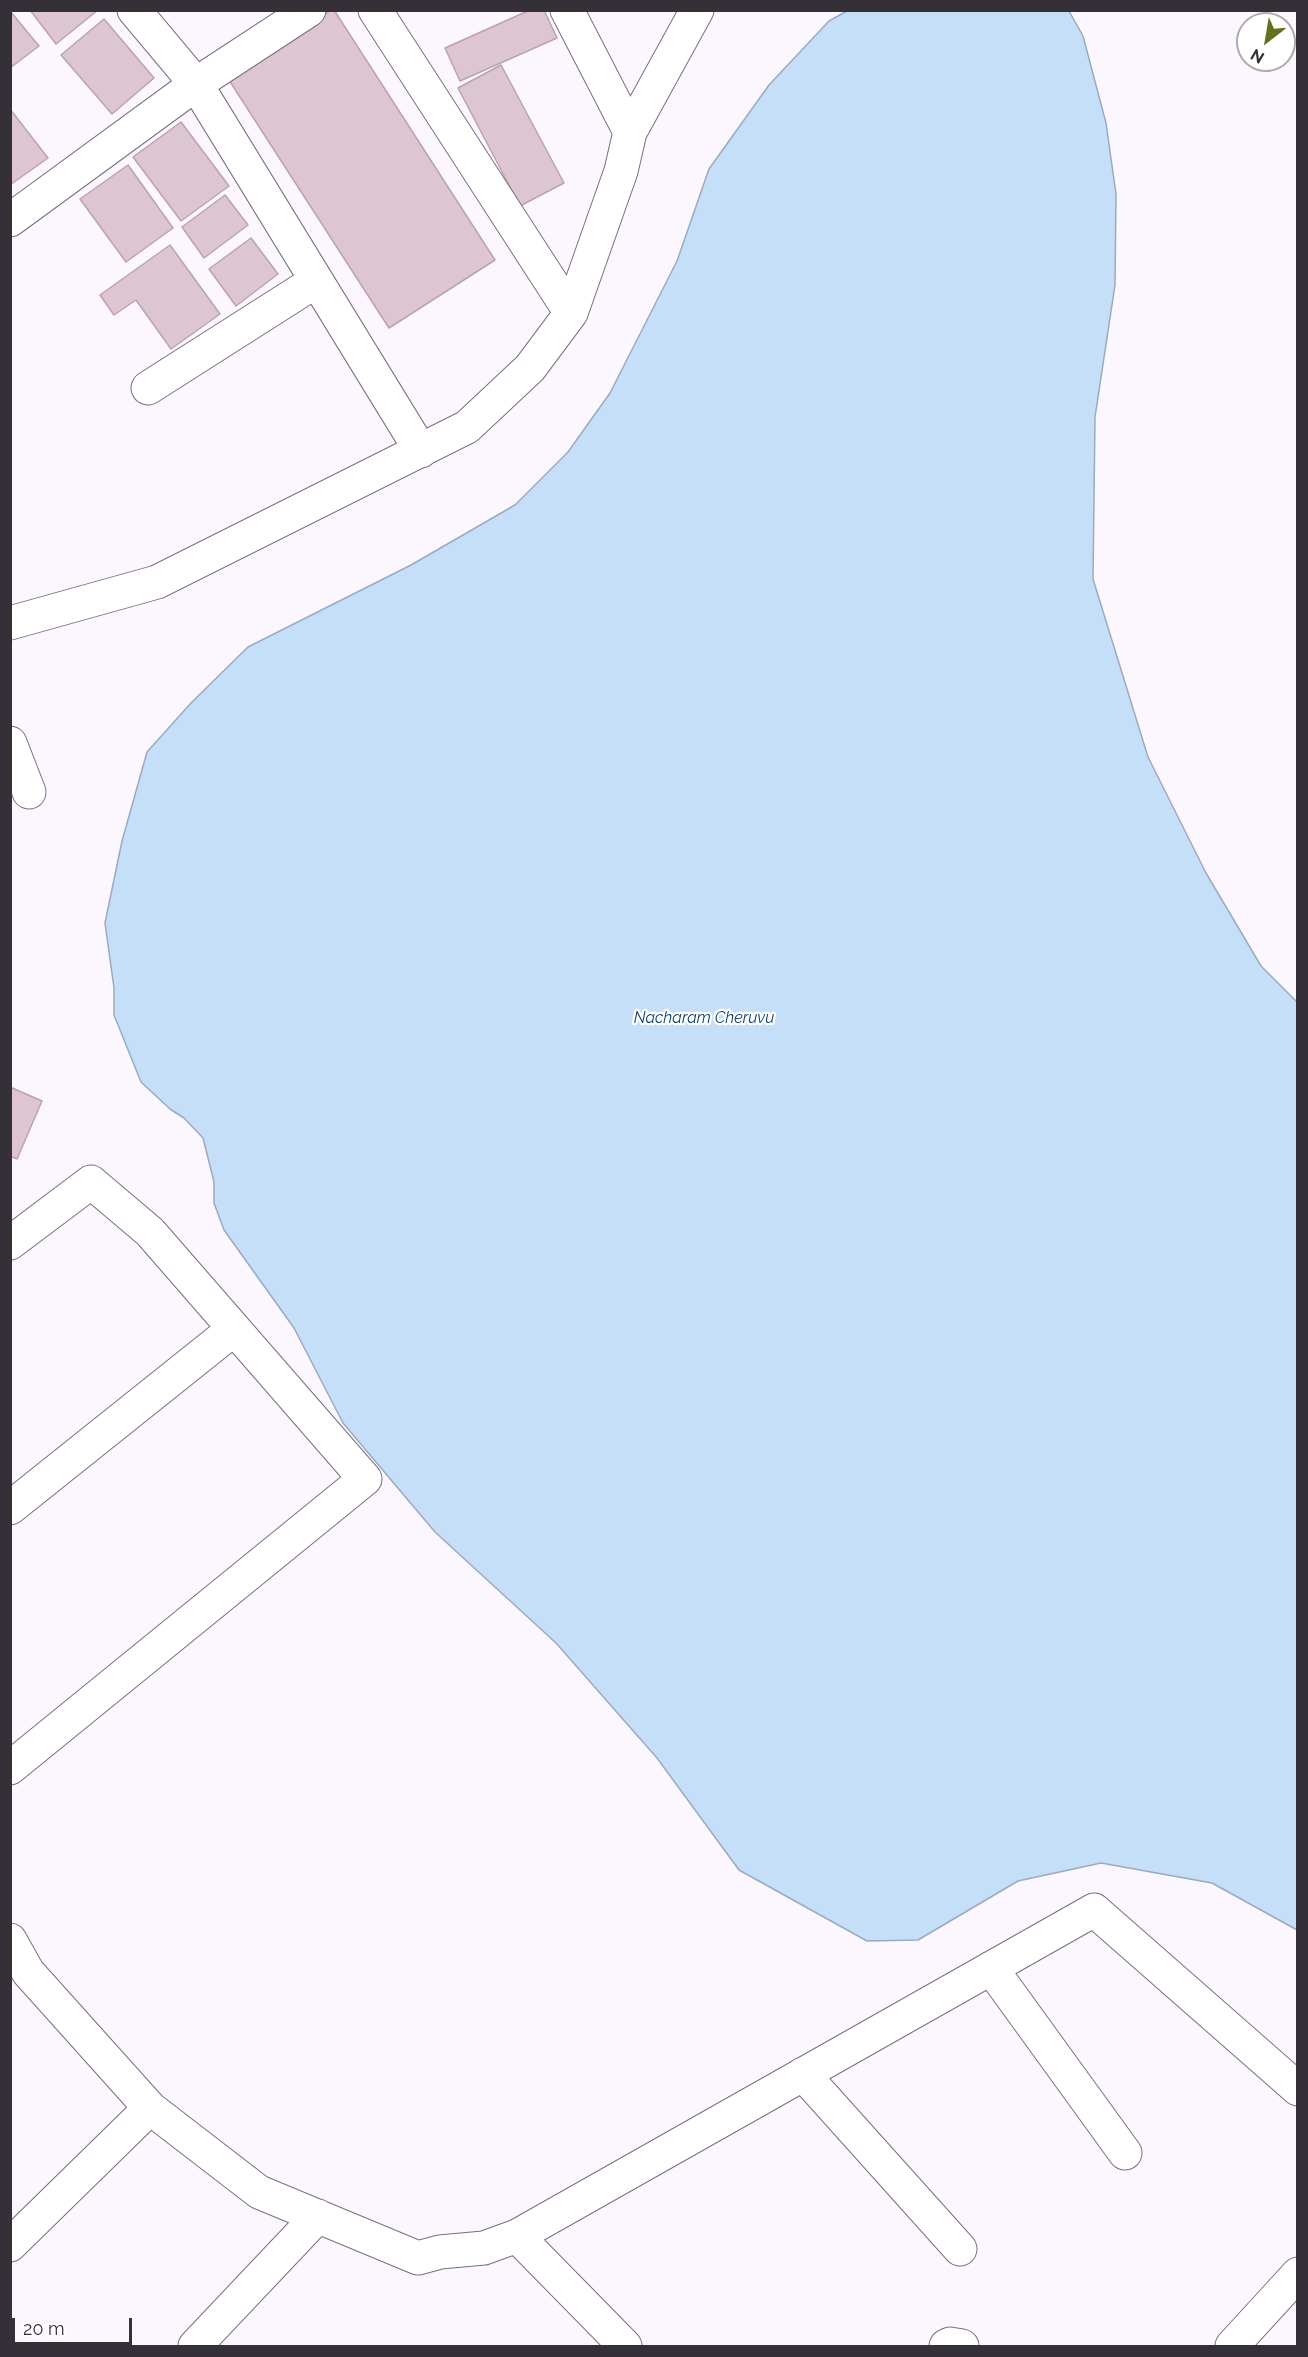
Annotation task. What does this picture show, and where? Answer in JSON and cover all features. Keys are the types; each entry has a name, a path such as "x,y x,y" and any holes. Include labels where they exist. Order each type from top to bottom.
{"street":[{"path":"134,10 195,84 421,451"},
{"path":"10,220 195,84 309,10"},
{"path":"375,10 571,313"},
{"path":"567,10 630,132"},
{"path":"10,623 157,582 467,427 530,368 571,313 621,171 630,132 697,10"},
{"path":"148,388 316,281"},
{"path":"10,743 29,792"},
{"path":"10,1243 91,1182 150,1232 365,1479 10,1768"},
{"path":"10,1508 234,1329"},
{"path":"10,1940 28,1972 150,2108 259,2192 418,2259 441,2252 484,2248 517,2236 1094,1910 1298,2089"},
{"path":"991,1968 1125,2153"},
{"path":"803,2074 960,2249"},
{"path":"10,2245 150,2108"},
{"path":"195,2346 318,2216"},
{"path":"517,2236 625,2346"},
{"path":"1233,2346 1298,2274"},
{"path":"946,2346 950,2344 962,2346"}],"water":[{"name":"Nacharam Cheruvu","path":"847,11 1069,11 1083,36 1106,123 1116,194 1115,285 1095,417 1093,579 1148,757 1206,873 1261,966 1297,1002 1297,1930 1212,1883 1101,1863 1018,1881 918,1940 867,1941 739,1870 657,1758 556,1643 435,1532 343,1423 294,1328 224,1230 214,1203 214,1182 203,1138 184,1118 170,1109 141,1082 114,1015 114,988 105,923 122,841 147,752 191,703 248,647 411,565 515,505 568,452 610,393 677,261 709,169 769,85 829,21"}],"building":[{"path":"30,10 98,10 56,44"},
{"path":"334,10 495,260 389,328 227,77"},
{"path":"530,10 544,10 557,38 460,81 445,48"},
{"path":"10,11 39,46 10,68"},
{"path":"104,19 154,78 112,114 61,55"},
{"path":"501,65 564,183 520,206 458,88"},
{"path":"10,109 48,158 10,185"},
{"path":"181,122 229,186 181,221 133,157"},
{"path":"128,165 173,228 126,262 80,199"},
{"path":"225,195 248,225 204,258 182,227"},
{"path":"251,238 278,274 236,306 209,269"},
{"path":"170,245 220,314 171,349 136,300 114,315 100,295"},
{"path":"10,1087 42,1101 17,1159 10,1156"}]}
